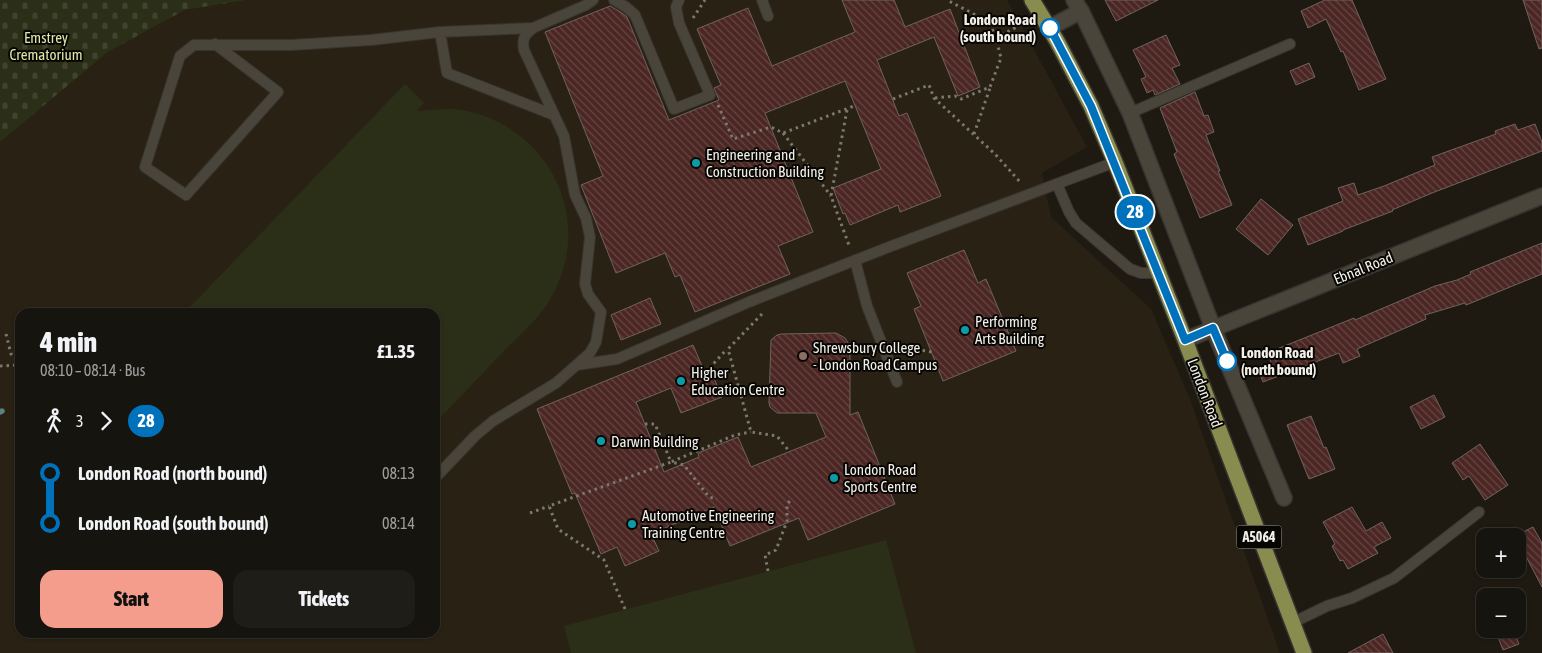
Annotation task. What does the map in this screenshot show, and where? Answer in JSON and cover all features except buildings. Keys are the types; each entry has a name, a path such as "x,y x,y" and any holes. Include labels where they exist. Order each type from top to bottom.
{"main road":[{"name":"London Road","path":"1032,0 1050,28 1091,106 1115,162 1304,653"}],"street":[{"path":"1050,28 1078,5 1130,113 1213,328 1284,498"},
{"name":"Ebnal Road","path":"1185,340 1542,196"}],"lane":[{"path":"440,473 492,421 556,383 590,353 596,342 600,312 588,294 585,284 590,237 586,218 575,195 564,136 524,50 522,40 533,28 594,0"},
{"path":"614,0 626,6 635,15 674,109 710,96 679,23 676,7 679,0"},
{"path":"762,0 768,16"},
{"path":"215,44 278,92 186,195 145,167 180,56 194,45 215,44 292,45 371,40 440,32 533,28"},
{"path":"440,32 447,74 554,115"},
{"path":"1130,113 1290,44"},
{"path":"577,365 617,359 749,302 855,260 1115,162"},
{"path":"1057,184 1076,223 1130,269 1141,274 1159,274"},
{"path":"855,260 867,306 898,382"},
{"path":"1292,623 1394,578 1479,512"}],"path":[{"path":"947,0 989,22 996,38 1001,58 974,134"},
{"path":"996,38 1041,14"},
{"path":"893,99 929,85 934,98 1017,176 1028,194"},
{"path":"934,98 955,96 961,99 990,87"},
{"path":"710,96 716,101 733,139 771,127 783,133 831,196 855,260"},
{"path":"783,133 854,106"},
{"path":"831,196 847,109"},
{"path":"705,373 768,307"},
{"path":"6,334 11,354 15,359"},
{"path":"895,345 932,352"},
{"path":"728,349 751,432"},
{"path":"0,366 15,365"},
{"path":"645,424 654,424 671,462"},
{"path":"530,513 671,462 735,435 751,432 777,436 789,451"},
{"path":"671,462 684,465 709,497 717,499"},
{"path":"768,571 765,555 776,550 787,521 787,504 792,499"},
{"path":"548,506 558,529 604,560 625,609"}],"shaded area":[{"name":"Shrewsbury College - London Road Campus","path":"247,0 1007,0 1087,147 1042,173 1051,217 1151,309 1190,399 1280,653 0,653 0,142 108,52 185,10"}],"green space":[{"name":"Emstrey Crematorium","path":"0,0 247,0 185,10 108,52 0,142"},
{"path":"405,84 424,103 417,111 461,110 497,121 523,138 543,159 558,184 566,212 568,242 562,272 549,301 530,325 440,418 440,308 189,308"},
{"path":"886,540 916,653 571,653 564,626"}],"bus line":[{"name":"28","path":"1050,28 1091,106 1185,340 1213,328 1227,361"}],"place":[{"name":"London Road (south bound)","path":"1050,28"},
{"name":"Engineering and Construction Building","path":"696,163"},
{"name":"Performing Arts Building","path":"965,330"},
{"name":"Shrewsbury College - London Road Campus","path":"803,356"},
{"name":"London Road (north bound)","path":"1227,361"},
{"name":"Higher Education Centre","path":"681,381"},
{"name":"Darwin Building","path":"601,441"},
{"name":"London Road Sports Centre","path":"834,478"},
{"name":"Automotive Engineering Training Centre","path":"632,524"}]}
